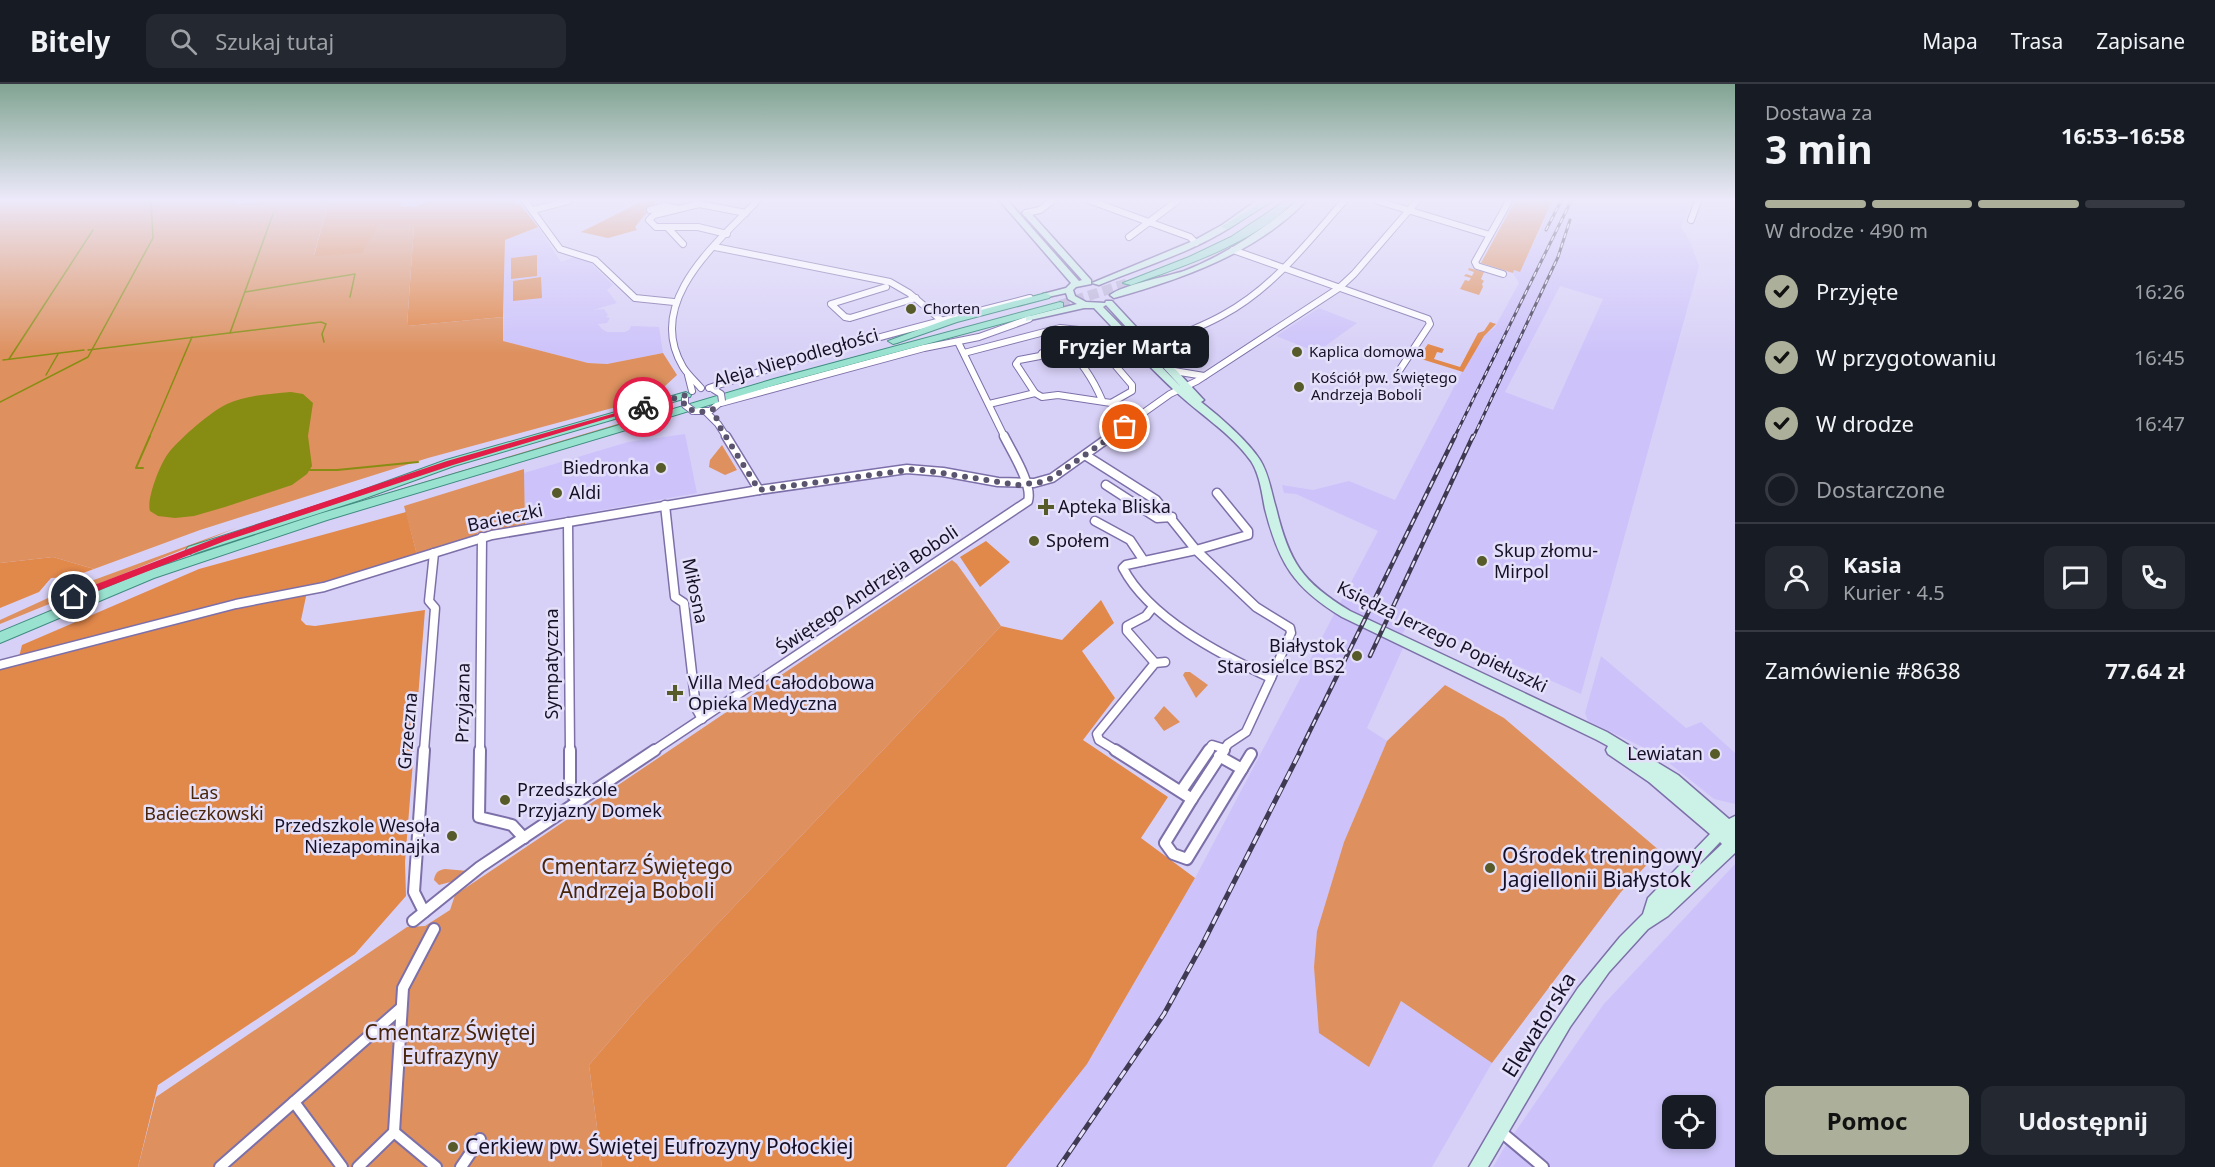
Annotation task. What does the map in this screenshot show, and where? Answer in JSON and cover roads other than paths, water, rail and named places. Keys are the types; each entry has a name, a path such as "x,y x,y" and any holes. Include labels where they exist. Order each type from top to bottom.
{"main road":[{"path":"1048,252 1077,284"},
{"path":"1063,252 1092,282"},
{"path":"897,344 954,320 1053,300 1077,284 1092,282 1150,263 1176,252"},
{"path":"1125,281 1194,257 1203,252"},
{"path":"1158,280 1216,252"},
{"path":"897,344 954,338 1084,305 1096,306 1158,280 1198,267 1230,252"},
{"name":"Księdza Jerzego Popiełuszki","path":"1092,282 1110,289 1111,299 1150,347 1174,371 1182,387"},
{"path":"1069,290 1071,297 1084,305"},
{"name":"Aleja Niepodległości","path":"0,628 184,552 1053,300"},
{"name":"Księdza Jerzego Popiełuszki","path":"1096,306 1255,460 1261,472 1286,560 1298,578 1319,598 1346,614 1588,731 1731,835"},
{"path":"321,513 450,463 688,394"},
{"path":"321,513 459,482 698,411"},
{"name":"Aleja Niepodległości","path":"0,638 158,572 321,513"},
{"name":"Elewatorska","path":"1478,1167 1573,1009 1604,966 1650,916 1664,911 1731,835"}],"street":[{"path":"566,252 595,260 631,295 640,300 674,302"},
{"path":"711,252 684,283 674,302 671,335 678,357 688,375 708,389 721,394 722,402"},
{"path":"738,252 875,278 899,286 941,320"},
{"path":"1237,252 1423,317 1430,322 1418,345 1397,374"},
{"path":"1150,347 1223,315 1266,285 1285,269 1300,252"},
{"path":"958,342 1027,484 1052,478 1182,387 1204,376 1339,288 1373,252"},
{"path":"1481,252 1475,264 1503,274"},
{"path":"886,286 831,304 845,317 850,318 916,298"},
{"path":"688,394 781,365 1012,301 1053,300"},
{"path":"698,411 714,409 722,402 924,348 998,332 1029,320"},
{"path":"964,353 1060,328 1083,331 1091,337 1134,388 1132,391 1111,403 1058,395 1042,397 1035,393 1016,361 1060,349 1068,351 1097,386 1102,400"},
{"path":"1174,371 1204,376"},
{"path":"688,375 688,394 685,405 718,424"},
{"path":"989,404 1035,393"},
{"path":"714,409 718,424 759,490"},
{"path":"1085,455 1156,500 1172,517 1196,550 1256,607 1290,628 1291,633 1266,693 1246,732 1222,752 1165,843 1168,850 1178,857 1187,859 1251,754"},
{"name":"Bacieczki","path":"0,665 236,604 324,587 482,537 759,490 916,469 1008,484 1027,484"},
{"name":"Świętego Andrzeja Boboli","path":"413,921 457,883 1024,504 1030,497 1027,484"},
{"path":"1106,485 1157,518 1172,517"},
{"path":"1217,493 1248,531 1248,536 1123,568 1143,599 1153,607 1249,669 1271,678"},
{"name":"Miłosna","path":"665,505 675,597 684,603 696,708 702,719"},
{"path":"1095,521 1130,540 1144,561"},
{"name":"Sympatyczna","path":"568,522 570,791 578,802"},
{"name":"Przyjazna","path":"482,537 479,817 512,825 524,838"},
{"name":"Grzeczna","path":"424,912 414,892 435,608 429,601 434,553"},
{"path":"1153,607 1146,616 1127,626 1127,631 1160,663 1097,734 1099,740 1192,799"},
{"path":"1181,792 1212,745 1242,769"},
{"path":"358,1167 394,1132 403,988 434,929"},
{"path":"226,1165 401,1008"},
{"path":"294,1102 342,1167"},
{"path":"1500,1131 1543,1167"},
{"path":"394,1132 436,1167"},
{"path":"460,1167 480,1139"}],"waterway":[{"path":"9,359 79,252"},
{"path":"92,350 146,252"},
{"path":"230,333 259,252"},
{"path":"245,292 355,274 350,297"},
{"path":"230,333 321,322 326,324 322,334 324,342"},
{"path":"192,338 230,333"},
{"path":"92,350 192,338"},
{"path":"149,438 192,338"},
{"path":"3,360 84,350"},
{"path":"88,350 92,350"},
{"path":"0,402 88,357 92,350"},
{"path":"46,375 58,354"},
{"path":"143,468 136,468 150,436"},
{"path":"310,470 337,470 418,462"}],"tunnel":[{"path":"1060,305 1128,283"}],"railway":[{"path":"1454,438 1546,252"},
{"path":"1473,438 1560,252"},
{"path":"1300,751 1455,436"},
{"path":"1370,656 1473,436"},
{"path":"1059,1167 1164,1014 1202,945 1301,750"}],"place":[{"name":"Chorten","path":"911,309"},
{"name":"Kaplica domowa","path":"1297,352"},
{"name":"Kościół pw. Świętego Andrzeja Boboli","path":"1299,387"},
{"name":"Fryzjer Marta","path":"1125,427"},
{"name":"Biedronka","path":"661,468"},
{"name":"Aldi","path":"557,493"},
{"name":"Apteka Bliska","path":"1046,507"},
{"name":"Społem","path":"1034,541"},
{"name":"Skup złomu- Mirpol","path":"1482,561"},
{"name":"Białystok Starosielce BS2","path":"1357,656"},
{"name":"Villa Med Całodobowa Opieka Medyczna","path":"675,693"},
{"name":"Lewiatan","path":"1715,754"},
{"name":"Przedszkole Przyjazny Domek","path":"505,800"},
{"name":"Przedszkole Wesoła Niezapominajka","path":"452,836"},
{"name":"Ośrodek treningowy Jagiellonii Białystok","path":"1490,868"},
{"name":"Cerkiew pw. Świętej Eufrozyny Połockiej","path":"453,1147"}],"park label":[{"name":"Las Bacieczkowski","path":"204,803"},
{"name":"Cmentarz Świętego Andrzeja Boboli","path":"637,879"},
{"name":"Cmentarz Świętej Eufrazyny","path":"450,1045"}]}
